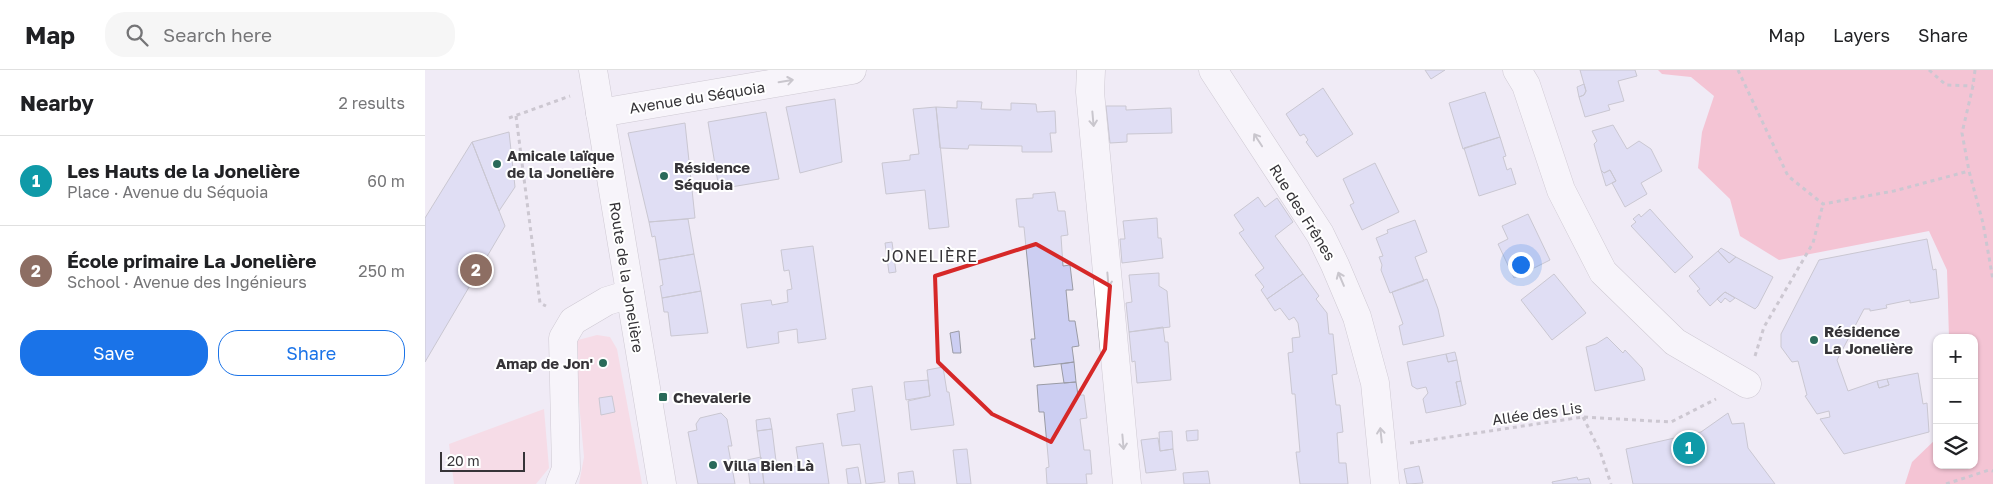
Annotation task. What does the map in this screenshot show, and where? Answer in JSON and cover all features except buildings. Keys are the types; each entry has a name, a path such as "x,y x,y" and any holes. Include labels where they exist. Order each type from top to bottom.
{"street":[{"name":"Avenue du Séquoia","path":"596,91 852,70"},
{"path":"1091,70 1090,92 1127,484"},
{"name":"Rue des Frênes","path":"1213,70 1320,234 1357,317 1375,383 1385,484"},
{"path":"1517,70 1526,85 1561,190 1603,272 1675,342 1747,384"},
{"name":"Route de la Jonelière","path":"596,91 662,484"},
{"path":"560,484 567,469 563,338 573,321 607,301 630,294"}],"path":[{"path":"1738,70 1788,176 1823,204 1894,191 1969,171"},
{"path":"1929,70 1946,85 1973,86"},
{"path":"1975,70 1962,133 1969,171 1983,223 1993,280"},
{"path":"509,118 578,93 596,91"},
{"path":"516,116 540,303 546,306"},
{"path":"1747,384 1763,327 1813,243 1823,204"},
{"name":"Allée des Lis","path":"1382,447 1583,417 1671,422 1747,384"},
{"path":"1583,417 1599,451 1611,484"},
{"path":"1945,484 1993,470"}],"highlighted area":[{"path":"1036,244 1110,286 1105,349 1051,442 992,414 938,362 935,276"}],"shaded area":[{"path":"1658,70 1993,70 1993,484 1905,484 1912,462 1933,442 1933,469 1978,469 1978,334 1949,334 1947,270 1929,231 1779,260 1740,236 1730,199 1698,168 1702,132 1714,96 1691,77 1662,74"},
{"path":"597,335 610,337 617,349 642,484 579,484 584,457 574,348 578,340"},
{"path":"544,409 549,468 536,484 454,484 449,444"}],"place":[{"name":"Amicale laïque de la Jonelière","path":"497,164"},
{"name":"Résidence Séquoia","path":"664,176"},
{"name":"École primaire La Jonelière","path":"476,270"},
{"name":"Résidence La Jonelière","path":"1814,340"},
{"name":"Amap de Jon'","path":"603,363"},
{"name":"Chevalerie","path":"663,397"},
{"name":"Les Hauts de la Jonelière","path":"1689,448"},
{"name":"Villa Bien Là","path":"713,465"}],"district":[{"name":"JONELIÈRE","path":"930,256"}]}
